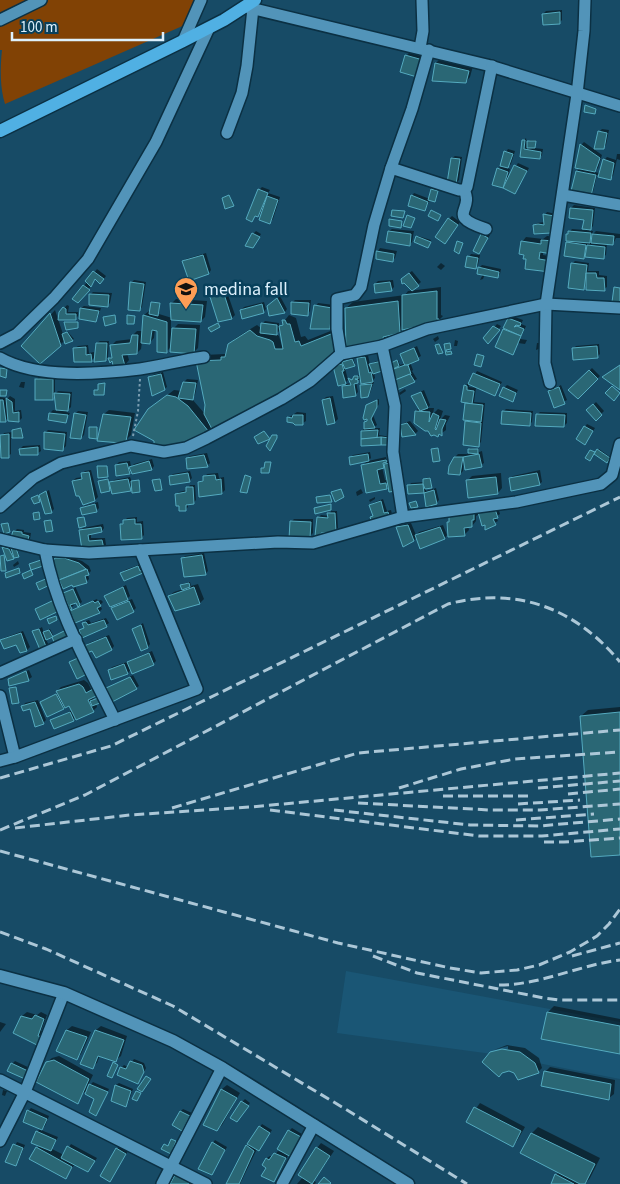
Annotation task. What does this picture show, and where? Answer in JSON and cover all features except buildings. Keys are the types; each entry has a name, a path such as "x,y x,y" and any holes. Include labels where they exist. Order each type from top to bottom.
{"main road":[{"path":"0,131 209,28 251,5"}],"street":[{"path":"0,20 41,0"},
{"path":"183,41 201,0"},
{"path":"341,354 337,329 337,300 355,295 362,287 374,225 391,168 412,109 425,49 422,0"},
{"path":"550,382 545,363 546,304 577,94 584,31 585,0"},
{"path":"227,132 242,93 247,66 251,5 492,66 620,106"},
{"path":"0,343 17,334 54,298 88,259 156,142 209,28"},
{"path":"464,190 467,187 492,66"},
{"path":"391,168 464,190"},
{"path":"464,190 467,198 463,216 464,220 486,229"},
{"path":"563,195 620,205"},
{"path":"0,507 33,478 61,463 131,446 164,452 186,448 281,399 310,381 341,354 382,346 427,329 546,304 620,308"},
{"path":"382,346 395,406 393,452 403,517"},
{"path":"0,358 8,363 25,368 46,371 92,372 141,369 204,357"},
{"path":"0,539 45,550 89,552 278,542 313,542 403,517 516,502 601,484 618,467 620,444"},
{"path":"45,550 50,575 76,639 115,720"},
{"path":"0,761 197,690 140,550"},
{"path":"0,673 76,639"},
{"path":"0,696 15,757"},
{"path":"0,976 64,993 173,1041 222,1068 408,1184"},
{"path":"0,1142 25,1092 64,993"},
{"path":"162,1184 222,1068"},
{"path":"0,1080 206,1184"},
{"path":"282,1184 314,1125"}],"path":[{"path":"131,446 138,411 141,369"}],"shaded area":[{"path":"0,0 197,0 187,24 5,104 1,78"},
{"path":"346,971 620,1022 620,1079 492,1054 337,1033"}],"railway":[{"path":"0,778 111,746 620,497"},
{"path":"0,830 85,795 448,604 473,599 498,598 521,600 543,606 564,615 584,628 603,643 620,662"},
{"path":"172,808 358,753 620,730"},
{"path":"399,788 461,769 515,759 620,752"},
{"path":"15,828 130,815 250,807 620,773"},
{"path":"538,788 620,781"},
{"path":"568,794 620,789"},
{"path":"443,796 528,796"},
{"path":"518,804 580,800"},
{"path":"358,803 490,810 540,810 620,804"},
{"path":"270,810 479,836 542,836 620,829"},
{"path":"334,810 470,825 539,826 620,819"},
{"path":"516,820 594,814"},
{"path":"544,842 620,838"},
{"path":"0,851 338,943 481,973 517,970 539,965 570,952 597,936 620,909"},
{"path":"0,932 46,949 173,1006 467,1184"},
{"path":"572,956 620,943"},
{"path":"373,956 417,973 544,998 559,1000 620,1000"},
{"path":"499,985 530,982 620,960"}],"place":[{"name":"medina fall","path":"186,310"}]}
